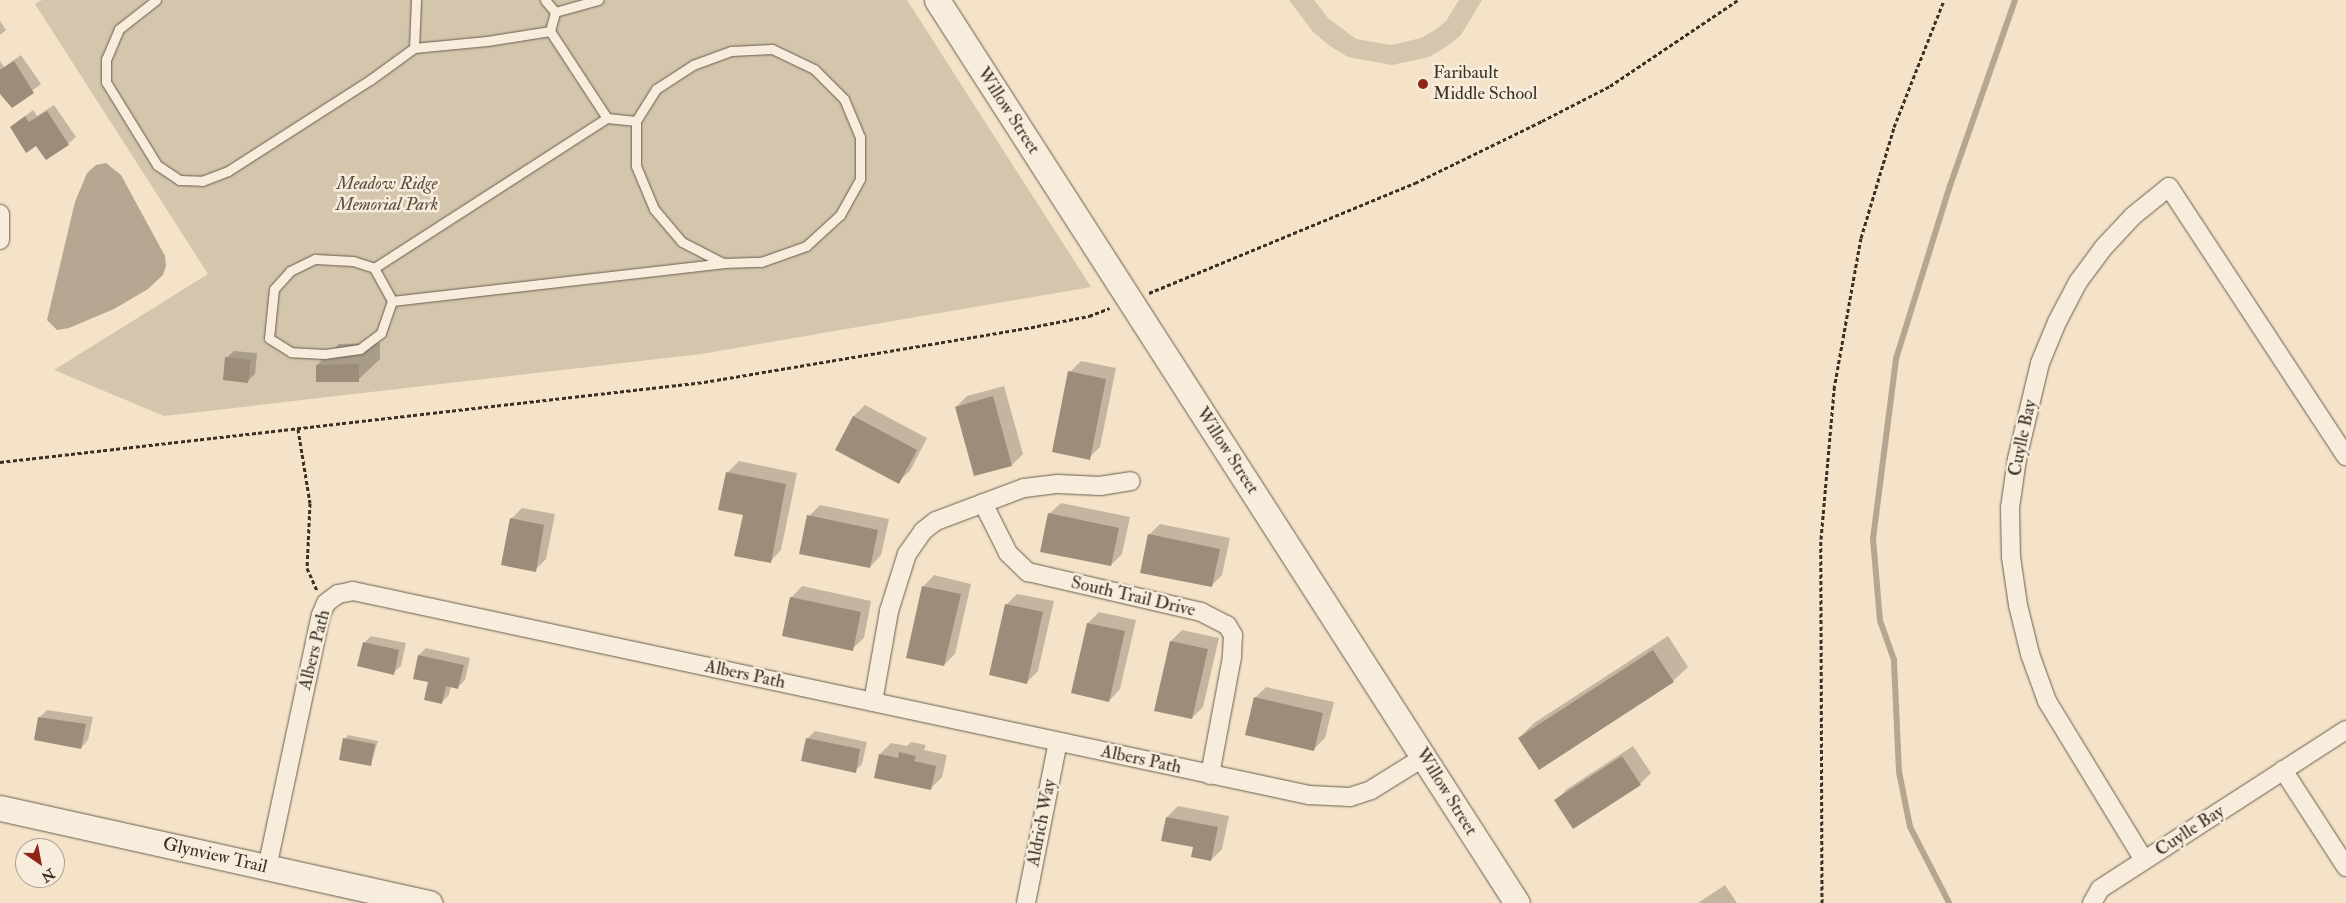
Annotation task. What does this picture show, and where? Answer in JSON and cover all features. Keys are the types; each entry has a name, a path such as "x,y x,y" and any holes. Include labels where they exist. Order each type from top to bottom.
{"street":[{"name":"Willow Street","path":"937,0 1517,903"},
{"name":"Cuylle Bay","path":"2346,456 2169,187 2133,216 2104,247 2078,282 2057,322 2040,363 2017,459 2010,508 2011,557 2018,605 2030,654 2046,701 2144,860 2346,730"},
{"path":"0,214 0,240"},
{"path":"873,702 889,611 907,554 923,531 936,522 1024,488 1058,484 1100,486 1131,481"},
{"name":"South Trail Drive","path":"983,503 1008,553 1028,572 1184,608 1227,625 1233,635 1232,657 1210,775"},
{"name":"Albers Path","path":"266,868 320,615 326,603 338,594 353,591 1309,796 1350,797 1371,790 1424,757"},
{"name":"Aldrich Way","path":"1026,903 1058,742"},
{"path":"2283,770 2346,867"},
{"name":"Glynview Trail","path":"0,808 430,903"},
{"path":"2092,903 2100,889 2144,860"}],"lane":[{"path":"156,0 119,29 106,59 106,82 157,164 180,180 202,181 228,170 414,48 487,42 550,31"},
{"path":"414,48 416,0"},
{"path":"545,0 555,12"},
{"path":"555,12 598,0"},
{"path":"555,12 550,31 607,118"},
{"path":"392,301 723,263 761,262 806,246 840,216 860,179 860,137 844,99 814,69 772,49 731,51 693,65 656,89 636,121 636,166 654,209 682,242 723,263"},
{"path":"374,268 607,118 636,121"},
{"path":"315,259 353,261 374,268 392,301 381,333 360,349 325,354 291,352 269,338 274,289 290,271 315,259"}],"path":[{"path":"0,462 298,429 788,370 1089,316 1130,301 1415,183 1610,86 1738,0"},
{"path":"1822,903 1821,539 1834,389 1861,238 1894,127 1944,0"},
{"path":"298,429 310,504 307,568 326,603"}],"green space":[{"name":"Meadow Ridge Memorial Park","path":"42,0 907,0 1091,287 701,354 164,416 54,370 208,274 35,4"},
{"path":"1289,0 1314,0 1328,18 1356,39 1391,45 1421,38 1435,30 1446,21 1459,0 1482,0 1461,35 1446,47 1429,57 1392,65 1348,57 1330,46 1313,32"}],"shaded area":[{"path":"106,163 121,175 165,256 166,266 163,275 148,289 114,309 69,328 57,330 47,320 75,202 87,173 96,165"}],"building":[{"path":"14,61 34,93 12,108 0,94 0,70"},
{"path":"47,111 69,145 46,160 36,146 26,153 10,127 25,116 29,122"},
{"path":"225,357 251,360 248,383 223,380"},
{"path":"359,364 359,382 316,382 316,365"},
{"path":"1068,371 1106,379 1090,460 1052,452"},
{"path":"993,396 1012,466 974,476 955,407"},
{"path":"853,416 917,450 899,484 835,450"},
{"path":"726,472 786,484 771,563 734,556 743,515 718,510"},
{"path":"1048,513 1119,528 1111,566 1040,552"},
{"path":"807,515 878,530 870,568 799,554"},
{"path":"510,518 544,525 536,572 501,565"},
{"path":"1148,534 1220,549 1212,587 1140,573"},
{"path":"922,586 961,594 944,666 906,658"},
{"path":"790,597 861,612 853,651 782,636"},
{"path":"1005,604 1043,612 1027,684 989,675"},
{"path":"1087,623 1125,631 1109,702 1071,693"},
{"path":"1170,641 1208,649 1192,719 1154,711"},
{"path":"363,642 399,650 394,675 357,666"},
{"path":"1653,650 1674,682 1539,770 1518,738"},
{"path":"418,655 464,665 458,689 446,686 442,704 424,700 428,682 413,679"},
{"path":"1254,697 1323,713 1314,751 1245,735"},
{"path":"38,717 86,724 81,749 34,740"},
{"path":"343,738 375,744 371,766 339,760"},
{"path":"806,738 860,749 856,773 801,761"},
{"path":"899,752 916,756 914,761 936,766 931,790 874,778 879,754 898,758"},
{"path":"1622,756 1641,785 1573,829 1554,800"},
{"path":"1166,817 1218,827 1211,861 1191,857 1193,847 1161,841"}],"waterway":[{"path":"1949,903 1910,827 1899,772 1894,660 1880,621 1873,539 1896,359 1950,186 2015,0"}],"place":[{"name":"Faribault Middle School","path":"1423,84"}]}
